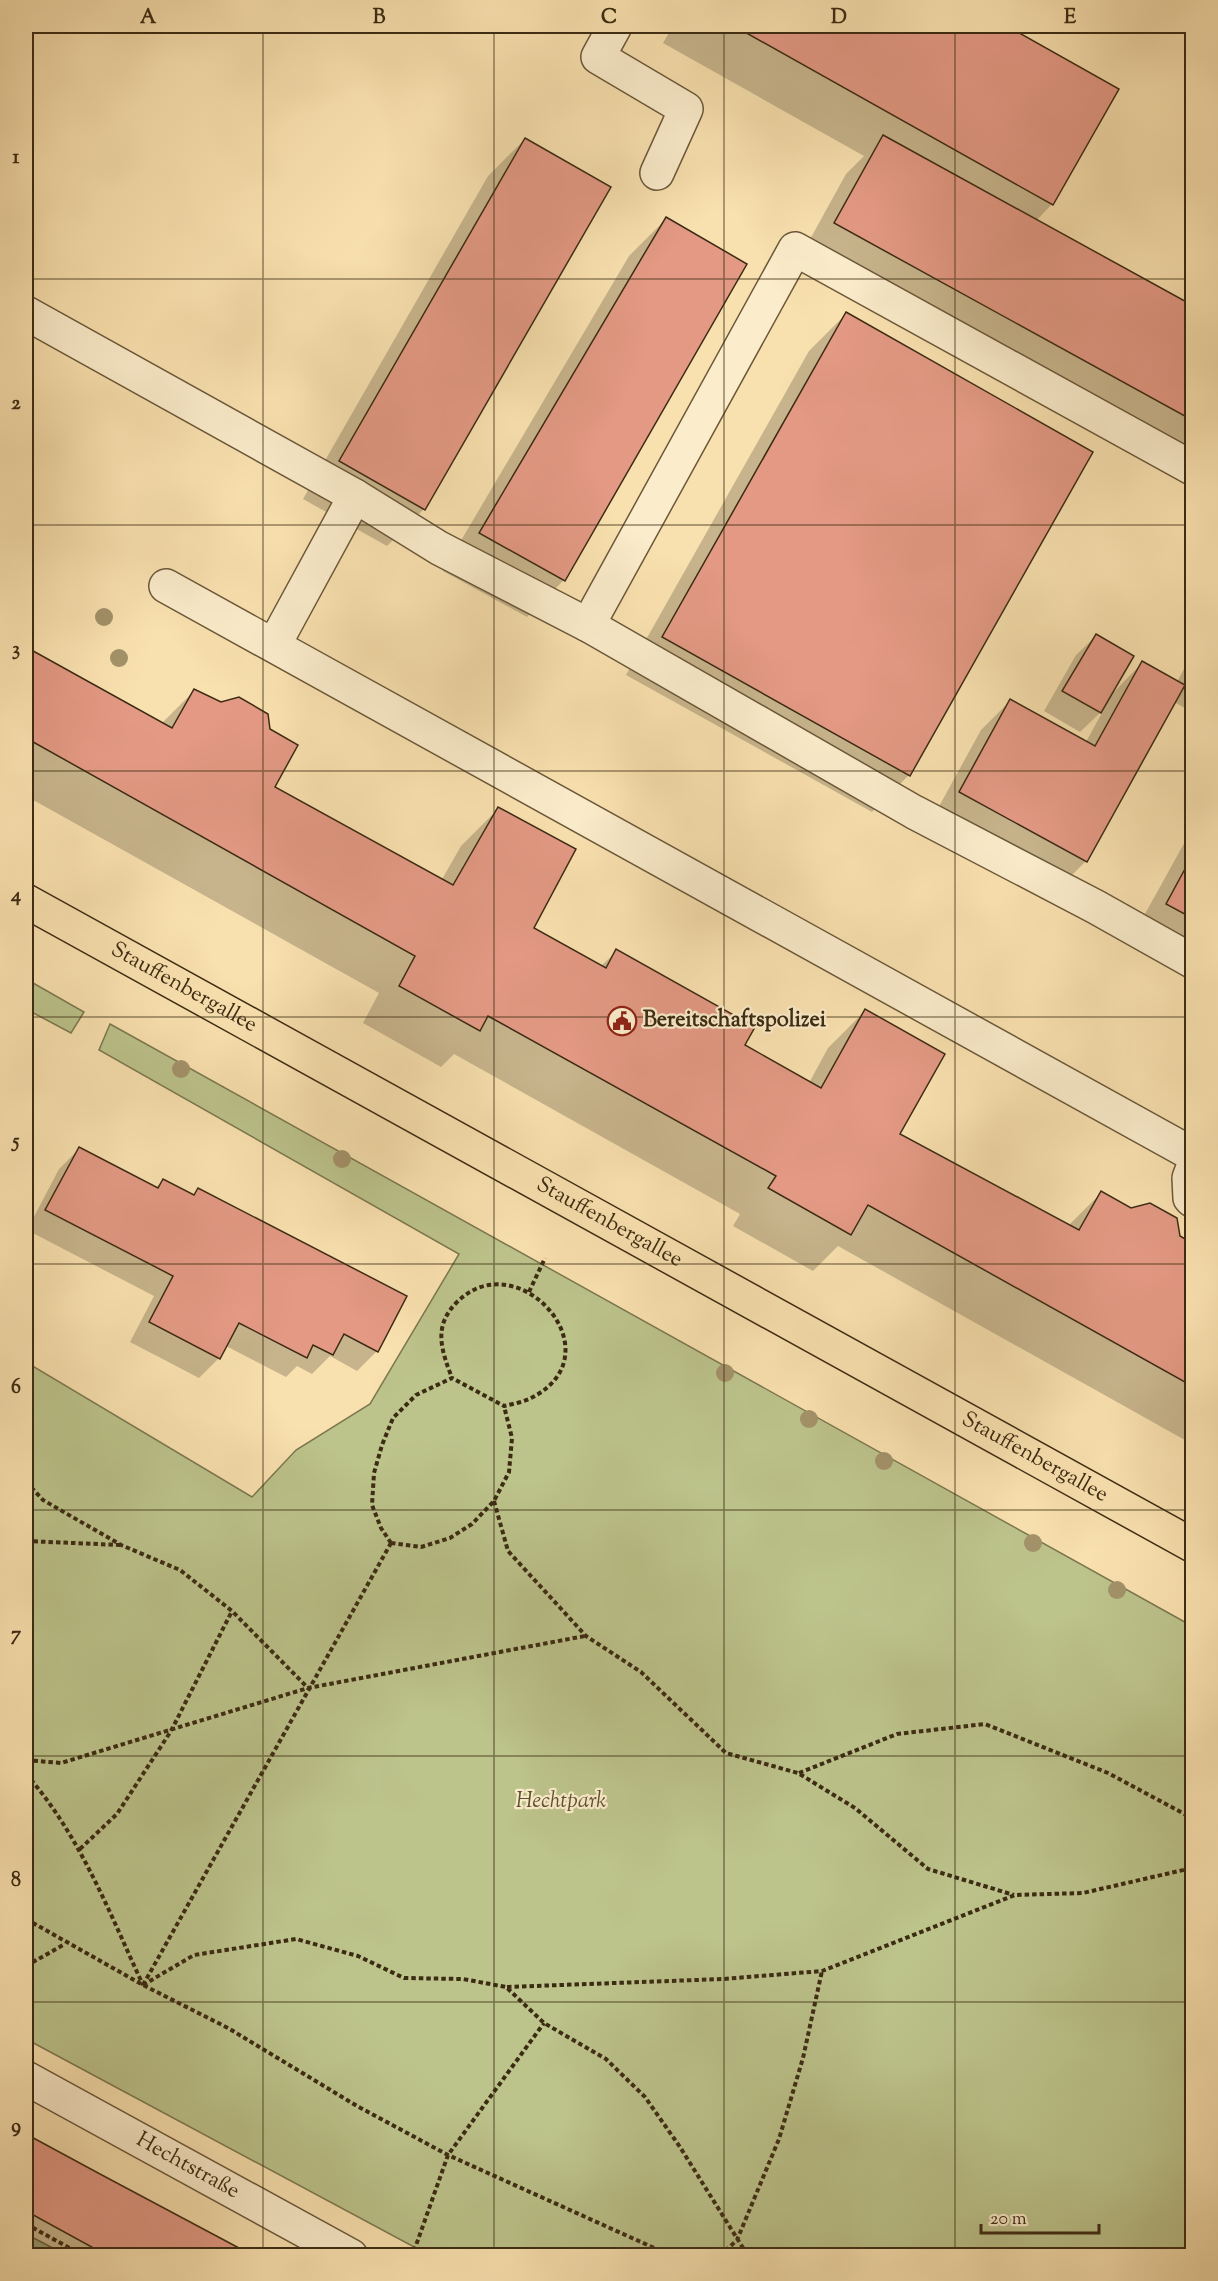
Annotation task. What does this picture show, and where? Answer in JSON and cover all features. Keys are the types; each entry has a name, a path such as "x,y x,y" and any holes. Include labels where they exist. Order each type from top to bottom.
{"main road":[{"name":"Stauffenbergallee","path":"26,901 1192,1545"}],"street":[{"path":"615,26 598,57 686,109 657,173"},
{"path":"588,625 795,249 1192,468"},
{"path":"26,313 355,496 439,548 588,625 914,812 1192,961"},
{"path":"274,645 355,496"},
{"path":"166,586 1192,1154"},
{"path":"1192,1170 1189,1178 1192,1200"},
{"name":"Hechtstraße","path":"26,2078 351,2256"}],"path":[{"path":"529,1292 545,1258"},
{"path":"508,1284 529,1292 557,1318 564,1331 566,1348 561,1369 549,1385 531,1399 504,1406 452,1378 443,1354 440,1330 451,1308 466,1293 486,1285 508,1284"},
{"path":"452,1378 416,1395 393,1418 382,1445 374,1473 372,1505 381,1528 391,1543 421,1547 450,1538 472,1524 494,1501 509,1472 512,1438 504,1406"},
{"path":"26,1482 44,1500 121,1545 180,1570 232,1611 308,1688"},
{"path":"494,1501 508,1551 586,1636 641,1672 726,1753 798,1773 855,1808 928,1869 1015,1895 1083,1893 1192,1868"},
{"path":"26,1541 121,1545"},
{"path":"143,1985 391,1543"},
{"path":"80,1849 117,1814 171,1731 232,1611"},
{"path":"26,1760 62,1763 308,1688 586,1636"},
{"path":"798,1773 897,1734 985,1724 1108,1773 1192,1818"},
{"path":"26,1774 46,1797 80,1849 143,1985"},
{"path":"143,1985 194,1955 296,1939 358,1956 404,1978 463,1979 506,1987 723,1979 822,1971 1015,1895"},
{"path":"26,1919 143,1985 228,2028 357,2106 448,2155 672,2256"},
{"path":"26,1966 66,1943"},
{"path":"720,2256 736,2240 779,2139 802,2058 822,1971"},
{"path":"506,1987 544,2023 606,2059 645,2097 680,2146 748,2256"},
{"path":"414,2251 448,2155 544,2023"},
{"path":"26,2224 84,2256"}],"green space":[{"path":"26,979 84,1012 71,1033 26,1009"},
{"name":"Hechtpark","path":"110,1024 1192,1626 1192,2255 429,2255 26,2039 26,1362 252,1497 296,1450 370,1404 459,1254 99,1050"},
{"path":"26,2234 66,2255 26,2255"}],"building":[{"path":"734,26 1007,26 1119,89 1053,205"},
{"path":"883,135 1192,305 1192,420 834,223"},
{"path":"525,138 611,187 425,510 339,461"},
{"path":"666,217 747,264 565,581 479,533"},
{"path":"846,312 1093,452 910,776 662,637"},
{"path":"1096,634 1134,656 1101,713 1062,691"},
{"name":"Bereitschaftspolizei","path":"26,647 172,728 194,689 221,702 239,697 268,714 270,729 298,745 275,787 453,885 498,807 576,849 534,928 606,968 616,949 755,1027 745,1045 821,1088 865,1009 945,1054 900,1134 1079,1230 1101,1191 1131,1208 1150,1203 1177,1218 1180,1236 1192,1243 1192,1280 1186,1292 1192,1295 1192,1386 868,1205 851,1235 768,1188 776,1176 488,1016 480,1031 399,986 415,956 26,738"},
{"path":"1142,661 1185,685 1087,862 959,792 1010,699 1095,746"},
{"path":"1192,856 1192,918 1166,904"},
{"path":"79,1147 158,1188 163,1179 194,1195 198,1188 407,1296 378,1352 344,1334 333,1355 313,1345 307,1358 239,1323 220,1359 149,1322 173,1276 45,1210"},
{"path":"26,2134 254,2256 108,2256 26,2211"}],"place":[{"name":"Bereitschaftspolizei","path":"622,1021"}]}
